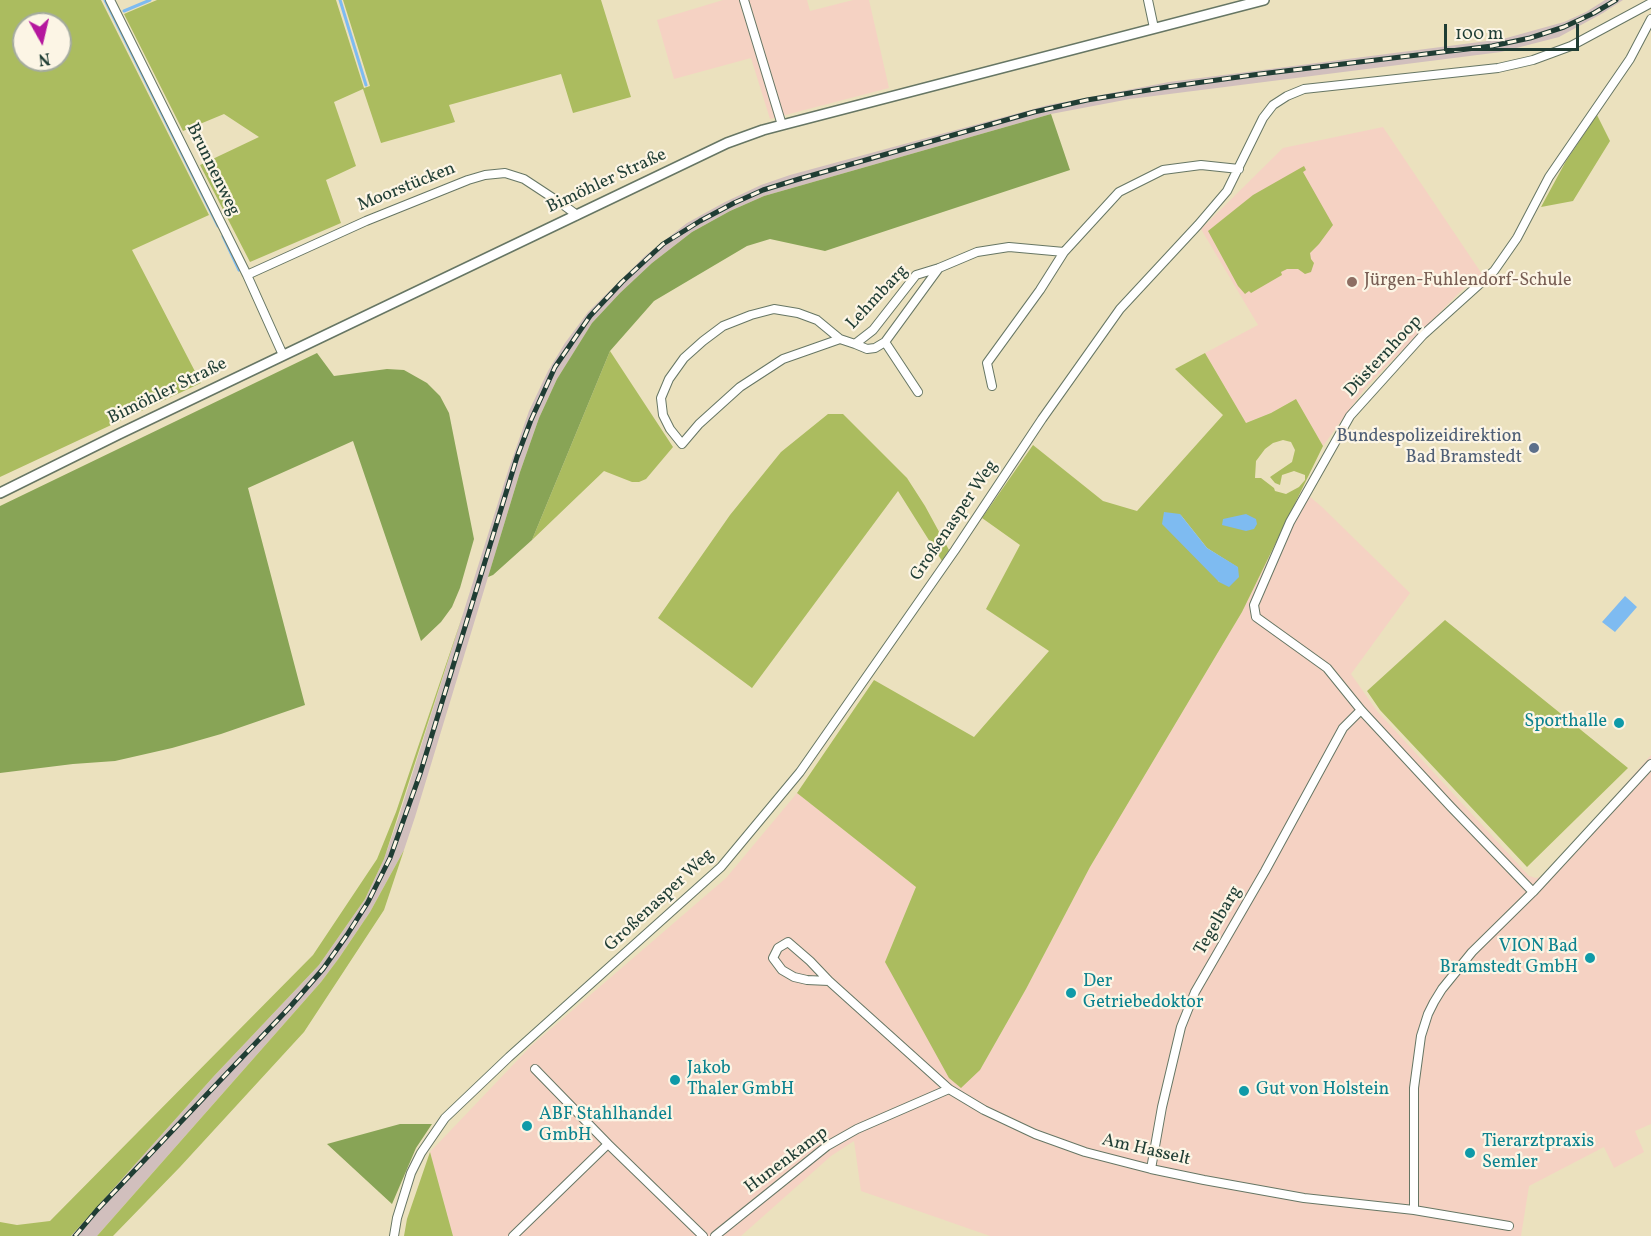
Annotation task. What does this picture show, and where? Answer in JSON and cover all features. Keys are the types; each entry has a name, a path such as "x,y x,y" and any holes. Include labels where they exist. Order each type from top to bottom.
{"street":[{"name":"Brunnenweg","path":"110,0 247,274 284,355"},
{"path":"744,0 782,125"},
{"path":"1148,0 1154,28"},
{"name":"Bimöhler Straße","path":"0,493 108,439 727,143 763,130 1264,0"},
{"name":"Großenasper Weg","path":"394,1236 411,1173 421,1152 445,1118 721,867 800,772 955,550 1042,418 1120,309 1227,191 1263,118 1273,105 1304,89 1498,68 1533,60 1571,46 1651,3"},
{"name":"Düsternhoop","path":"1361,710 1327,668 1256,617 1254,605 1290,522 1350,416 1423,335 1494,271 1517,238 1548,177 1630,59 1651,19"},
{"path":"992,386 987,363 1040,290 1064,252 1119,192 1163,170 1201,165 1239,169"},
{"name":"Moorstücken","path":"247,274 377,216 485,175 505,173 524,179 577,215"},
{"name":"Lehmbarg","path":"939,268 885,342 875,348 867,349 855,344 873,330 916,274 988,250 1009,248 1064,252"},
{"path":"840,339 783,359 740,387 699,424 682,444 670,429 663,415 661,398 669,379 684,358 723,326 751,315 774,309 798,313 817,320 840,339 855,344"},
{"path":"885,342 918,392"},
{"path":"1361,710 1533,892"},
{"name":"Tegelbarg","path":"1151,1169 1162,1107 1181,1028 1196,992 1343,728 1361,710"},
{"path":"1414,1210 1414,1088 1421,1036 1428,1014 1442,988 1472,952 1533,892 1651,764"},
{"name":"Am Hasselt","path":"829,981 801,979 782,970 773,958 778,948 788,942 949,1089 984,1110 1035,1134 1085,1152 1151,1169 1304,1198 1414,1210 1509,1226"},
{"path":"535,1069 703,1236"},
{"name":"Hunenkamp","path":"715,1236 827,1146 857,1129 949,1089"},
{"path":"513,1236 608,1144"}],"shaded area":[{"path":"723,0 807,0 810,11 853,0 869,0 889,88 770,119 751,58 674,79 657,20"},
{"path":"1605,0 1623,0 1559,37 1501,52 1130,99 1051,114 764,196 692,232 652,263 592,323 557,379 539,418 520,472 404,850 370,912 321,982 97,1236 71,1236 214,1076 319,965 365,899 384,859 400,813 529,411 548,371 588,312 646,255 687,223 761,185 790,175 1048,105 1169,82 1503,39 1564,22"},
{"name":"Jürgen-Fuhlendorf-Schule","path":"1383,127 1482,274 1461,291 1366,387 1323,446 1296,399 1271,413 1246,423 1205,353 1258,325 1201,229 1283,148"},
{"path":"1302,490 1410,593 1351,674 1377,711 1529,876 1536,878 1544,876 1651,755 1651,1124 1635,1131 1644,1152 1614,1168 1604,1147 1529,1186 1521,1236 990,1236 861,1191 854,1141 831,1156 741,1236 453,1236 430,1152 531,1046 726,878 797,793 916,887 885,962 980,1070 1026,989 1090,867 1242,612"}],"green space":[{"path":"0,0 101,0 209,215 132,250 201,383 0,477"},
{"path":"157,0 336,0 364,88 370,86 343,0 601,0 631,97 573,113 561,74 449,105 455,122 381,143 363,89 334,102 356,166 326,180 341,223 250,262 200,165 259,137 224,114 183,131 124,14"},
{"path":"1051,114 1070,170 825,251 770,239 747,246 654,301 610,351 532,540 488,577 520,472 539,418 557,379 592,323 652,263 692,232 764,196"},
{"path":"1597,115 1610,141 1573,201 1541,207 1566,161"},
{"path":"1304,166 1306,170 1303,172 1333,225 1310,253 1314,263 1311,272 1305,274 1298,269 1287,269 1281,272 1282,275 1251,293 1249,291 1245,294 1238,286 1208,231 1253,195"},
{"path":"610,351 673,447 646,479 639,482 632,482 604,471 532,540"},
{"path":"317,353 334,376 387,369 404,370 427,383 440,396 449,413 474,539 460,588 452,607 441,622 421,641 353,441 248,488 305,705 221,734 115,761 0,773 0,506"},
{"path":"1205,353 1246,423 1271,413 1296,399 1323,446 1242,612 1090,867 1026,989 980,1070 961,1088 949,1078 885,962 916,887 797,793 874,680 974,737 1049,651 986,609 1020,545 982,518 1033,445 1103,501 1137,511 1223,415 1175,369","holes":["1283,440 1291,442 1295,450 1292,462 1270,477 1280,485 1282,475 1294,471 1305,475 1305,480 1299,487 1286,494 1275,491 1261,478 1255,478 1256,461 1265,449","1180,514 1207,548 1237,567 1219,582"]},
{"path":"828,414 843,414 907,478 949,550 942,561 898,491 752,688 658,618 730,515 781,452"},
{"path":"463,614 384,859 365,899 319,965 214,1076 71,1236 0,1236 0,1222 17,1225 50,1221 313,955 377,859 396,812"},
{"path":"1445,620 1628,768 1527,867 1380,710 1367,691"},
{"path":"404,850 384,910 304,1032 113,1236 97,1236 321,982 370,912"},
{"path":"400,1124 432,1124 416,1148 392,1204 327,1144"},
{"path":"430,1152 453,1236 404,1236 407,1219"}],"water":[{"path":"1164,512 1180,514 1207,548 1238,567 1239,577 1229,587 1219,582 1162,524"},
{"path":"1246,514 1256,519 1257,524 1254,529 1246,531 1222,525 1223,519"},
{"path":"1625,596 1637,607 1615,632 1602,622"}],"waterway":[{"path":"105,0 218,226"},
{"path":"124,11 150,0"},
{"path":"340,0 366,85"},
{"path":"223,236 239,270"}],"railway":[{"path":"75,1236 289,1008 323,969 368,902 390,858 420,774 517,457 531,420 555,367 590,316 663,244 700,221 763,190 1034,112 1087,100 1167,87 1492,46 1530,38 1564,27 1616,0"}],"place":[{"name":"Jürgen-Fuhlendorf-Schule","path":"1352,282"},
{"name":"Bundespolizeidirektion Bad Bramstedt","path":"1534,448"},
{"name":"Sporthalle","path":"1619,723"},
{"name":"VION Bad Bramstedt GmbH","path":"1590,958"},
{"name":"Der Getriebedoktor","path":"1071,993"},
{"name":"Jakob Thaler GmbH","path":"675,1080"},
{"name":"Gut von Holstein","path":"1244,1091"},
{"name":"ABF Stahlhandel GmbH","path":"527,1126"},
{"name":"Tierarztpraxis Semler","path":"1470,1153"}]}
